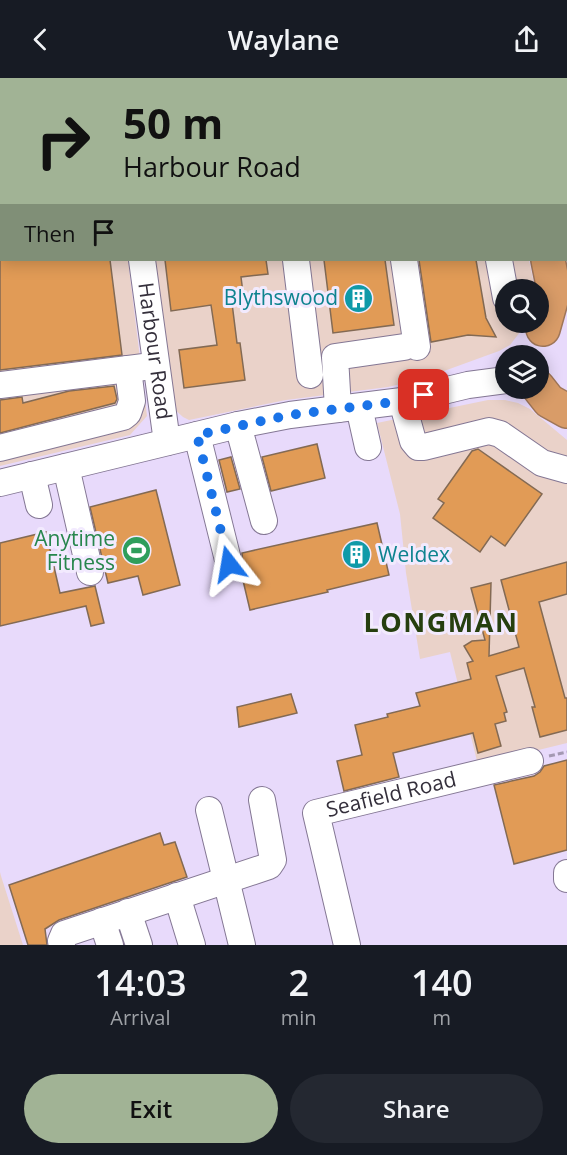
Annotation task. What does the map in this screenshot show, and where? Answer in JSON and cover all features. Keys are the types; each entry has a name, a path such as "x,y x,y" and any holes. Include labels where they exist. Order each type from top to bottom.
{"highway":[{"path":"548,261 554,290 549,320"},
{"path":"547,399 567,411"}],"street":[{"name":"Harbour Road","path":"142,261 167,442"},
{"path":"296,261 310,375"},
{"path":"368,447 348,408 334,357 410,347 404,261"},
{"path":"499,261 502,279"},
{"path":"0,385 156,366"},
{"path":"0,448 123,417 128,413 132,401 128,369"},
{"name":"Harbour Road","path":"0,483 238,425 290,415 402,401 468,385 495,381"},
{"path":"402,401 413,441 418,447 489,431 500,434 542,463 567,470"},
{"path":"238,425 264,521"},
{"path":"197,435 229,564"},
{"path":"66,467 90,572"},
{"path":"32,475 39,505"},
{"name":"Seafield Road","path":"347,945 316,813 530,761"},
{"path":"62,945 64,934 106,933 128,912 269,866 273,860 262,800"},
{"path":"209,810 242,945"},
{"path":"567,873 567,879"},
{"path":"177,896 192,945"},
{"path":"128,912 139,945"}],"shaded area":[{"path":"0,261 128,261 147,416 130,435 0,466"},
{"path":"154,261 529,261 533,279 495,279 495,333 519,333 510,345 495,345 495,352 422,379 388,387 286,400 189,420 174,409"},
{"path":"488,400 505,400 530,409 567,440 567,743 478,765 450,652 420,659 406,573 400,514 377,423"},
{"path":"0,872 1,876 23,945 0,945"}],"building":[{"path":"0,261 110,261 122,355 0,370"},
{"path":"165,261 266,261 268,274 241,277 244,301 232,303 245,380 184,388 179,350 217,345 211,305 171,311"},
{"name":"Blythswood","path":"324,261 385,261 394,325 333,333"},
{"path":"419,261 476,261 486,318 496,337 468,335 431,342"},
{"path":"114,386 117,399 115,403 0,433 0,400 22,397 23,403 69,391"},
{"path":"317,444 325,478 271,491 262,457"},
{"path":"478,449 542,494 505,546 491,536 480,552 433,518 444,503 438,499 472,451"},
{"path":"231,457 240,489 227,492 219,460"},
{"name":"Anytime Fitness","path":"156,490 180,585 143,595 138,576 108,583 90,507"},
{"path":"377,523 389,575 250,610 241,572 242,553"},
{"path":"46,532 60,593 95,586 104,623 91,626 86,606 0,626 0,543"},
{"path":"567,562 567,594 539,602 565,698 567,698 567,730 540,737 532,707 535,707 524,668 496,676 507,712 504,713 506,721 495,724 501,746 478,753 473,733 393,753 399,777 344,791 337,761 362,755 355,725 420,706 416,693 471,679 467,663 473,661 464,646 472,641 485,640 471,588 491,583 489,656 519,647 501,580"},
{"path":"291,694 297,713 239,727 237,707"},
{"path":"567,760 567,850 514,864 494,785 534,776 544,766"},
{"path":"160,833 164,845 175,842 187,877 59,920 45,929 47,945 28,945 9,885"}],"place":[{"name":"Blythswood","path":"359,298"},
{"name":"Anytime Fitness","path":"136,551"},
{"name":"Weldex","path":"357,555"}],"district":[{"name":"LONGMAN","path":"441,623"}],"route":[{"path":"229,564 197,435 290,415 402,401 424,395"}]}
